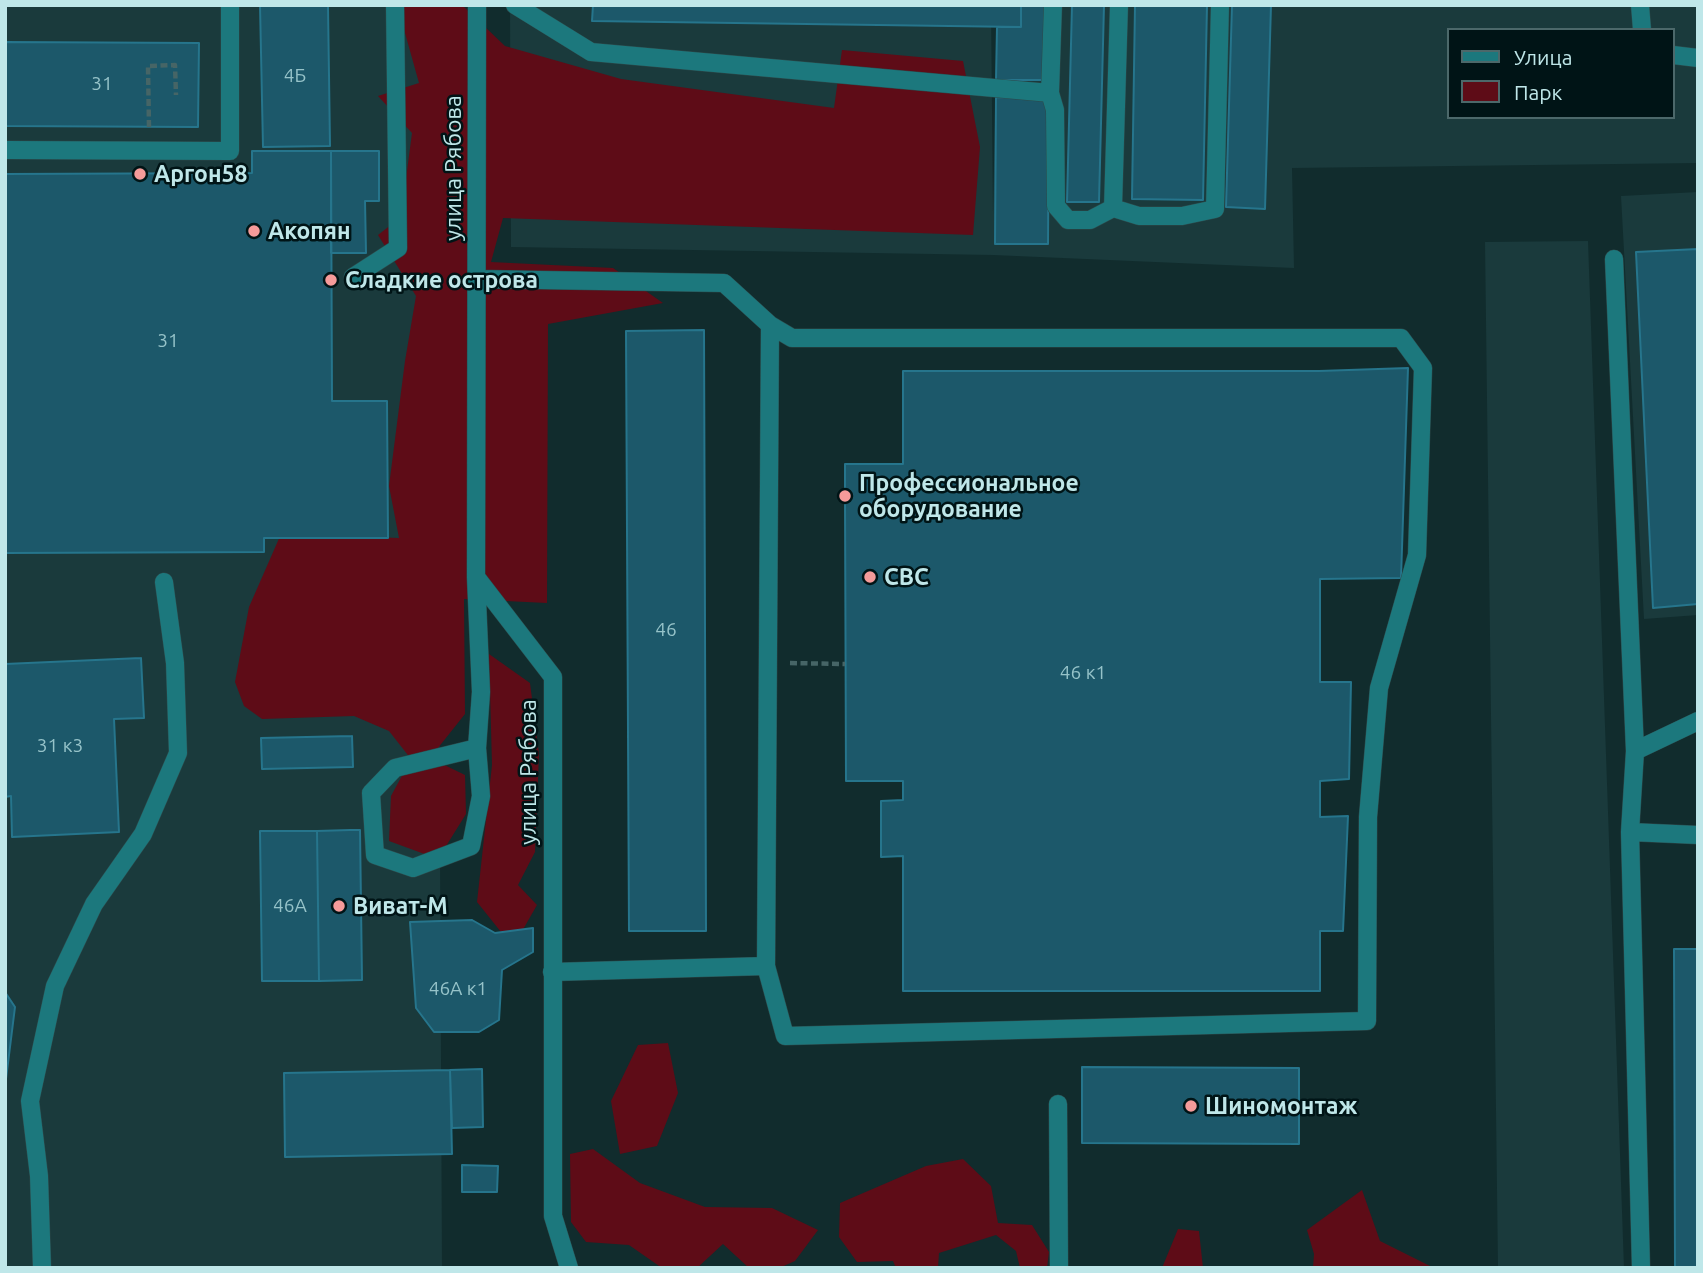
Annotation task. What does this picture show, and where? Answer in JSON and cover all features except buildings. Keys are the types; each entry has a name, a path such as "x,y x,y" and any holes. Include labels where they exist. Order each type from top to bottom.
{"street":[{"path":"5,150 230,151 230,5"},
{"path":"353,277 398,248 395,5"},
{"name":"улица Рябова","path":"477,5 476,577 553,677 553,1216 569,1268"},
{"path":"515,5 591,52 1050,93"},
{"path":"1053,5 1050,93 1055,110 1056,206 1068,220 1090,220 1113,208 1139,216 1182,216 1215,209 1220,5"},
{"path":"1113,208 1119,5"},
{"path":"1640,5 1642,28"},
{"path":"1675,55 1698,58"},
{"path":"1614,260 1635,751 1630,832 1641,1268"},
{"path":"477,279 724,283 770,325 792,338 1401,338 1423,368 1417,555 1380,688 1368,817 1367,1021 785,1036 766,966 770,325"},
{"path":"476,577 481,692 477,748 481,796 471,846 413,868 376,855 371,793 395,768 477,748"},
{"path":"42,1268 39,1177 30,1101 55,986 94,904 143,834 178,754 175,663 164,582"},
{"path":"1635,751 1698,722"},
{"path":"1630,832 1698,835"},
{"path":"552,972 766,966"},
{"path":"1058,1104 1059,1268"}],"path":[{"path":"149,127 148,66 175,65 176,95"},
{"path":"767,663 845,664"}],"shaded area":[{"path":"5,5 436,5 442,1268 5,1268"},
{"path":"510,5 991,5 993,214 997,5 1698,5 1698,163 1292,168 1294,268 993,255 511,247"},
{"path":"1698,192 1698,615 1644,619 1621,196"},
{"path":"1588,241 1624,1268 1498,1268 1485,242"}],"green space":[{"path":"403,5 462,5 505,46 621,79 834,108 842,50 963,61 980,147 973,235 503,218 491,262 613,268 663,303 548,324 547,603 464,599 465,714 430,758 465,775 466,814 438,859 389,841 391,796 411,759 389,731 354,716 262,719 244,706 235,682 249,607 281,534 399,538 389,486 416,296 378,235 401,217 412,133 378,96 419,83 400,15"},
{"path":"489,654 530,683 539,754 535,852 518,885 537,905 513,947 477,902 492,765"},
{"path":"668,1043 678,1093 657,1146 620,1154 611,1101 638,1045"},
{"path":"593,1149 640,1183 705,1207 772,1208 818,1230 795,1261 779,1268 749,1268 723,1244 697,1268 662,1268 629,1245 586,1242 571,1222 570,1154"},
{"path":"963,1159 991,1186 998,1223 1032,1225 1049,1252 1047,1268 1020,1268 1016,1251 996,1235 939,1253 938,1268 896,1268 893,1261 857,1262 839,1237 840,1203 926,1166"},
{"path":"1362,1190 1380,1241 1434,1268 1313,1268 1314,1254 1307,1230"},
{"path":"1178,1229 1199,1231 1203,1268 1162,1268"}],"place":[{"name":"Аргон58","path":"140,174"},
{"name":"Акопян","path":"254,231"},
{"name":"Сладкие острова","path":"331,280"},
{"name":"Профессиональное оборудование","path":"845,496"},
{"name":"СВС","path":"870,577"},
{"name":"Виват-М","path":"339,906"},
{"name":"Шиномонтаж","path":"1191,1106"}]}
